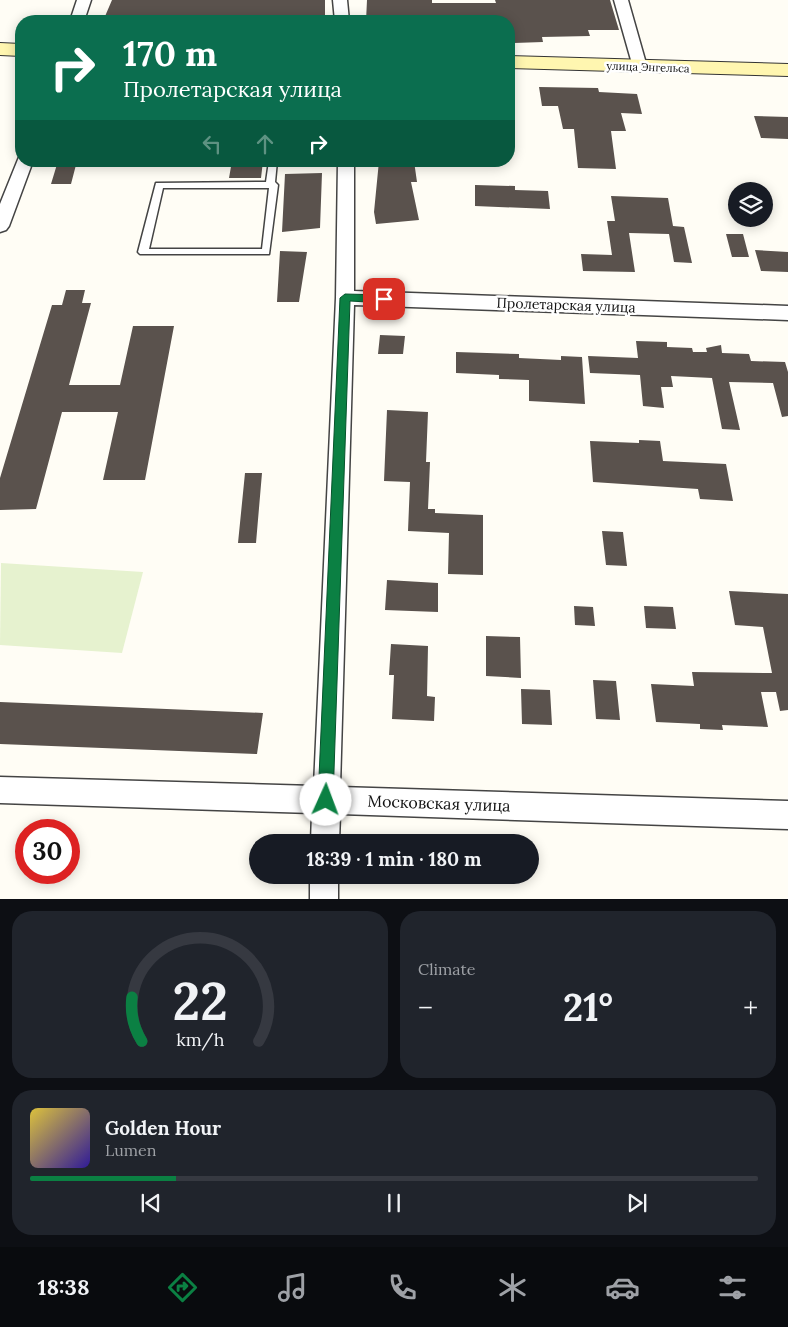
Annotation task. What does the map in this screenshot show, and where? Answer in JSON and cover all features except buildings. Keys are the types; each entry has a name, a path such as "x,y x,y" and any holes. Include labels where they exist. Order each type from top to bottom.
{"main road":[{"path":"0,49 15,50"},
{"name":"улица Энгельса","path":"515,62 788,70"}],"street":[{"path":"79,15 84,0"},
{"path":"340,0 341,15"},
{"path":"621,0 640,67"},
{"path":"0,226 23,167"},
{"path":"325,834 345,298 346,167"},
{"name":"Пролетарская улица","path":"345,298 788,313"},
{"name":"Московская улица","path":"0,790 788,815"},
{"path":"324,884 324,899"}],"lane":[{"path":"270,185 272,167"},
{"path":"159,185 270,185 274,185 266,252 143,252 159,185"}],"green space":[{"path":"1,563 143,572 122,653 0,645"}],"route":[{"path":"326,800 345,298 384,299"}]}
